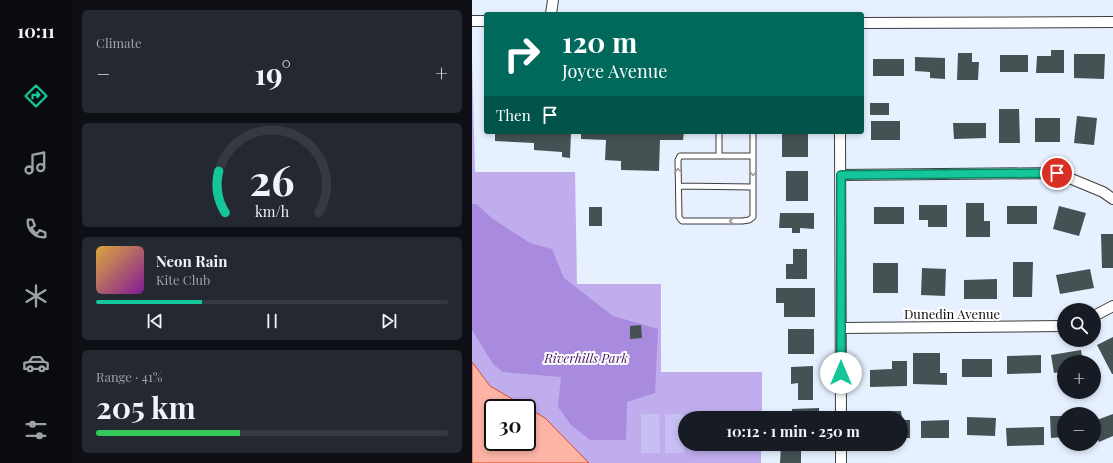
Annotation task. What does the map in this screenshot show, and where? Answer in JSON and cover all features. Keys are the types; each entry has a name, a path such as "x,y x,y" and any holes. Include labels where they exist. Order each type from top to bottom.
{"street":[{"path":"551,12 553,0"},
{"path":"472,21 484,21"},
{"path":"864,23 1113,22"},
{"path":"840,134 841,411"},
{"path":"841,175 1057,173 1103,192 1113,199"},
{"path":"1101,312 1113,306"},
{"name":"Dunedin Avenue","path":"841,328 1057,326"},
{"path":"841,451 841,463"}],"lane":[{"path":"719,134 719,156"},
{"path":"752,134 753,156 753,217 749,220 682,221 679,217 678,160 680,156 753,156"},
{"path":"679,186 753,186"}],"green space":[{"name":"Riverhills Park","path":"472,57 475,172 575,172 577,284 661,284 661,372 762,372 762,411 678,411 678,451 761,451 761,463 589,463 545,418 536,413 536,399 512,399 490,386 472,362"},
{"path":"472,204 476,204 493,219 530,243 552,249 564,278 613,316 658,329 655,393 627,402 626,440 590,440 571,425 558,407 561,377 503,372 493,364 472,330"}],"shaded area":[{"path":"472,362 490,386 512,399 484,399 484,451 536,451 536,413 545,418 589,463 472,463"},
{"path":"641,414 659,414 660,453 641,453"},
{"path":"665,414 678,414 678,451 684,451 684,453 665,453"}],"building":[{"path":"1051,50 1064,50 1064,73 1036,73 1037,56 1051,56"},
{"path":"958,53 972,53 972,62 979,62 978,80 957,80"},
{"path":"1074,54 1105,54 1104,79 1074,78"},
{"path":"1000,55 1028,55 1028,72 1000,72"},
{"path":"915,57 945,58 945,79 930,78 930,72 915,71"},
{"path":"873,59 904,59 904,76 873,76"},
{"path":"870,103 889,103 889,115 870,115"},
{"path":"999,109 1019,109 1020,143 999,143"},
{"path":"1077,116 1097,118 1094,145 1074,143"},
{"path":"1035,118 1060,118 1060,142 1035,142"},
{"path":"871,121 900,121 900,140 871,140"},
{"path":"953,123 986,123 986,138 954,139"},
{"path":"495,134 571,134 570,158 562,157 562,152 534,150 534,143 495,141"},
{"path":"581,134 684,134 683,140 660,140 659,171 621,170 621,161 605,160 606,140 581,139"},
{"path":"782,134 808,134 808,157 782,157"},
{"path":"786,171 808,171 808,201 786,201"},
{"path":"966,203 984,203 984,221 990,221 990,237 966,237"},
{"path":"919,205 947,205 947,227 928,227 928,220 919,220"},
{"path":"1007,206 1037,206 1037,224 1007,224"},
{"path":"1059,206 1086,213 1079,236 1053,229"},
{"path":"589,207 602,207 602,226 589,226"},
{"path":"874,207 904,207 904,224 874,224"},
{"path":"780,213 814,213 814,229 800,228 800,233 792,233 792,228 779,228"},
{"path":"1101,234 1113,234 1113,268 1102,268"},
{"path":"793,249 807,249 807,279 786,279 786,264 793,264"},
{"path":"1013,262 1033,262 1032,297 1013,297"},
{"path":"873,263 898,263 898,293 873,293"},
{"path":"922,268 946,269 945,296 921,295"},
{"path":"1090,269 1094,288 1060,294 1056,275"},
{"path":"997,279 997,299 964,299 964,280"},
{"path":"776,288 815,288 815,317 784,317 784,303 776,303"},
{"path":"641,325 642,338 630,339 630,326"},
{"path":"788,329 814,329 814,354 788,354"},
{"path":"1113,337 1113,374 1098,347 1101,347 1101,343"},
{"path":"1081,350 1082,355 1057,355 1057,372 1054,373 1051,355"},
{"path":"913,353 940,353 940,373 947,373 947,385 913,384"},
{"path":"1041,355 1041,373 1007,374 1007,356"},
{"path":"962,359 992,359 992,377 962,377"},
{"path":"892,361 907,361 907,386 870,387 870,370 892,369"},
{"path":"813,366 813,400 798,400 798,383 791,384 791,367"},
{"path":"819,408 819,411 792,411 792,409"},
{"path":"1113,414 1113,436 1101,441 1101,418"},
{"path":"1050,416 1057,416 1057,438 1051,438"},
{"path":"967,417 996,418 995,436 967,435"},
{"path":"908,420 910,420 910,438 908,438"},
{"path":"949,420 949,438 921,438 921,421"},
{"path":"1044,427 1044,445 1007,446 1006,428"},
{"path":"781,451 801,451 801,463 780,463"}],"route":[{"path":"841,373 841,175 1057,173"}]}
